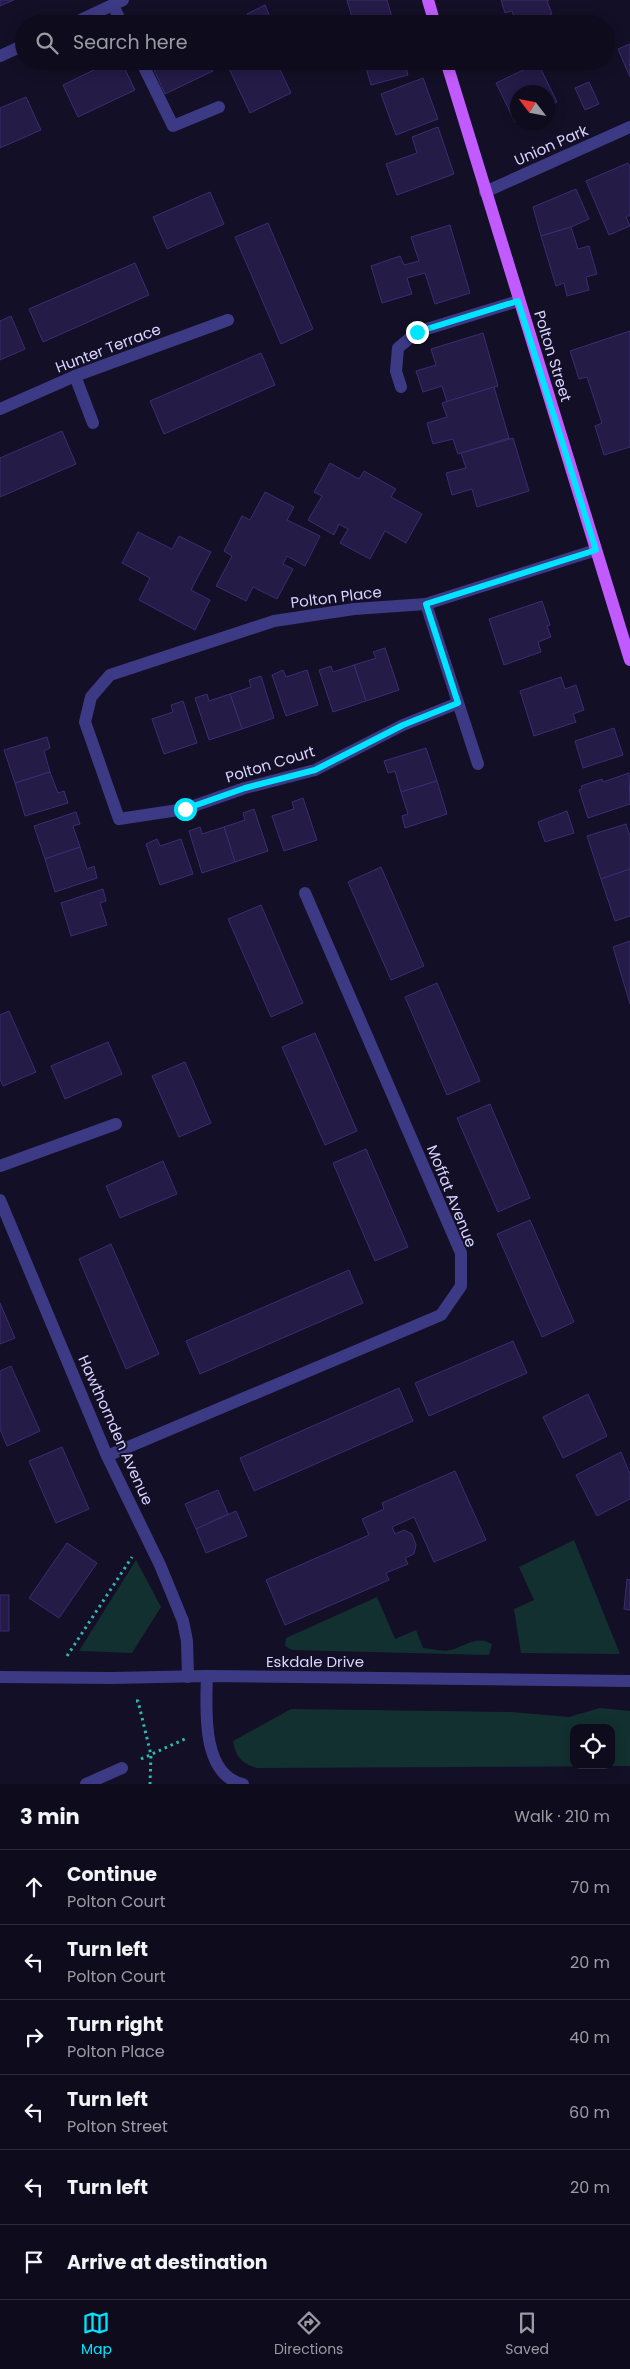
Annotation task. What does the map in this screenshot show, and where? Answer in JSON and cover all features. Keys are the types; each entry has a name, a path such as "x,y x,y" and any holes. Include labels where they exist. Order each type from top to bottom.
{"main road":[{"path":"428,0 432,15"},
{"name":"Polton Street","path":"449,70 518,301 630,660"}],"street":[{"path":"92,15 118,3"},
{"path":"0,56 15,49"},
{"path":"145,70 173,126 220,107"},
{"name":"Union Park","path":"485,192 630,128"},
{"path":"402,387 396,371 398,348 417,332 518,301"},
{"name":"Hunter Terrace","path":"0,409 75,376 228,320"},
{"path":"75,376 93,423"},
{"name":"Polton Place","path":"91,698 110,675 274,621 354,608 426,604 596,550"},
{"path":"426,604 478,764"},
{"name":"Polton Court","path":"91,698 85,722 119,819 185,809 245,788 315,770 403,725 458,703"},
{"name":"Moffat Avenue","path":"107,1456 441,1315 461,1286 461,1253 304,893"},
{"path":"0,1166 116,1124"},
{"name":"Hawthornden Avenue","path":"0,1200 107,1456 146,1535 183,1621 187,1648 188,1677"},
{"path":"207,1676 206,1729 214,1758 223,1772 236,1783 243,1784"},
{"name":"Eskdale Drive","path":"0,1677 112,1678 207,1676 630,1681"},
{"path":"86,1784 122,1768"}],"path":[{"path":"53,1678 146,1535"},
{"path":"112,1678 111,1693 138,1702 151,1755 150,1784"},
{"path":"151,1755 206,1729"}],"green space":[{"path":"574,1540 620,1654 521,1653 514,1609 534,1600 519,1567"},
{"path":"136,1560 161,1607 132,1653 79,1651"},
{"path":"377,1597 395,1639 416,1630 423,1648 445,1651 482,1640 492,1644 489,1655 292,1650 285,1646 286,1638"},
{"path":"600,1708 630,1711 630,1766 615,1766 615,1724 570,1724 570,1766 257,1768 240,1759 233,1741 291,1709 512,1712 569,1717"}],"building":[{"path":"0,0 14,0 0,6"},
{"path":"347,0 387,0 391,15 351,15"},
{"path":"501,0 549,0 547,1 552,14 514,15 512,11 505,13"},
{"path":"265,5 269,15 248,15"},
{"path":"630,44 630,77 618,49"},
{"path":"94,70 125,70 135,90 78,117 63,85"},
{"path":"154,70 213,71 165,94"},
{"path":"230,70 280,70 291,93 250,113"},
{"path":"367,70 407,70 408,75 371,85"},
{"path":"523,70 541,70 549,85 510,85 510,112 496,83"},
{"path":"423,78 438,119 396,135 381,94"},
{"path":"589,82 599,104 585,110 575,88"},
{"path":"26,97 41,130 0,148 0,108"},
{"path":"438,127 454,174 397,195 386,164 417,153 412,137"},
{"path":"628,163 630,167 630,215 626,217 630,226 609,235 586,181"},
{"path":"576,189 589,219 571,227 541,236 533,207"},
{"path":"210,192 224,224 167,249 153,217"},
{"path":"268,223 313,329 281,344 235,237"},
{"path":"450,225 470,293 435,304 425,273 407,278 412,294 382,303 371,266 400,256 404,265 419,261 411,237"},
{"path":"571,227 578,249 589,246 597,274 586,277 589,290 567,296 564,283 556,286 541,236"},
{"path":"135,263 149,295 43,342 29,309"},
{"path":"11,316 25,349 0,360 0,321"},
{"path":"630,331 630,447 604,455 595,426 602,423 587,377 579,379 570,351"},
{"path":"483,333 498,386 447,402 442,386 423,392 416,371 436,365 431,349"},
{"path":"261,353 275,385 164,434 150,401"},
{"path":"494,387 509,438 458,454 453,439 433,444 427,423 447,417 442,403"},
{"path":"62,431 76,464 0,497 0,458"},
{"path":"513,438 529,491 477,507 472,489 452,495 446,473 466,468 461,453"},
{"path":"330,463 359,479 364,471 396,489 391,497 422,514 406,543 385,531 370,559 340,543 348,529 339,524 334,535 308,520 322,496 314,492"},
{"path":"265,492 294,507 287,520 320,536 305,566 287,556 283,564 293,569 277,599 253,587 246,601 216,586 232,556 224,551 242,516 250,520"},
{"path":"138,532 172,549 179,536 211,552 191,590 210,600 195,630 139,600 150,578 122,563"},
{"path":"542,601 550,625 547,626 551,637 538,642 541,652 504,665 489,619"},
{"path":"385,648 399,690 366,701 354,665 376,658 373,652"},
{"path":"354,665 366,701 333,712 319,670 331,666 333,672"},
{"path":"283,670 286,677 307,670 318,705 286,716 272,675"},
{"path":"261,676 274,718 242,729 230,694 251,687 249,680"},
{"path":"561,677 565,689 576,685 584,710 573,714 576,722 534,736 520,691"},
{"path":"207,694 209,701 230,694 242,729 209,740 195,698"},
{"path":"183,701 197,743 164,754 152,719 173,712 171,705"},
{"path":"614,728 623,755 583,768 575,741"},
{"path":"47,737 50,748 44,751 50,772 15,783 4,750"},
{"path":"426,748 437,781 401,792 395,771 388,773 384,761"},
{"path":"50,772 58,793 64,791 68,803 25,816 15,783"},
{"path":"629,773 630,804 588,818 579,790 582,789 581,786 602,779 603,782"},
{"path":"437,781 447,814 405,828 402,816 408,814 401,792"},
{"path":"303,798 317,840 284,851 272,816 294,809 292,802"},
{"path":"254,809 268,851 235,862 224,827 245,820 243,813"},
{"path":"567,811 574,833 545,842 538,822"},
{"path":"76,812 80,824 73,826 80,847 45,859 34,826"},
{"path":"626,824 630,836 630,869 601,879 587,836"},
{"path":"200,827 202,834 224,827 235,862 202,873 189,831"},
{"path":"157,839 160,846 181,839 193,874 160,885 146,844"},
{"path":"80,847 87,869 94,866 97,878 55,892 45,859"},
{"path":"381,867 424,966 391,980 348,882"},
{"path":"630,869 630,916 615,921 601,879"},
{"path":"103,889 106,901 100,903 107,925 71,936 61,903"},
{"path":"261,905 303,1003 271,1017 228,919"},
{"path":"630,941 630,1004 613,947"},
{"path":"437,983 480,1081 447,1095 405,997"},
{"path":"9,1011 36,1072 3,1086 0,1079 0,1015"},
{"path":"315,1033 357,1131 325,1145 282,1047"},
{"path":"108,1042 122,1074 65,1099 51,1066"},
{"path":"185,1062 211,1123 179,1137 152,1076"},
{"path":"490,1104 530,1198 498,1212 457,1118"},
{"path":"366,1149 408,1247 375,1261 333,1163"},
{"path":"163,1161 177,1194 120,1218 106,1186"},
{"path":"530,1220 574,1322 542,1337 497,1234"},
{"path":"111,1244 159,1354 126,1369 79,1259"},
{"path":"349,1270 363,1303 200,1374 186,1341"},
{"path":"0,1303 15,1338 0,1344"},
{"path":"513,1341 527,1373 429,1416 415,1383"},
{"path":"11,1366 40,1431 7,1446 0,1429 0,1371"},
{"path":"399,1388 413,1421 254,1491 240,1458"},
{"path":"588,1394 607,1436 563,1458 543,1417"},
{"path":"62,1447 89,1509 56,1523 29,1461"},
{"path":"621,1452 630,1474 630,1499 597,1516 576,1475"},
{"path":"455,1471 486,1540 434,1562 414,1517 392,1527 395,1534 404,1530 412,1534 416,1545 414,1554 405,1558 408,1564 386,1573 389,1580 285,1625 266,1580 369,1535 362,1519 384,1509 382,1503"},
{"path":"218,1490 228,1514 196,1529 185,1504"},
{"path":"236,1511 247,1536 206,1553 196,1529"},
{"path":"67,1543 97,1563 59,1618 29,1598"},
{"path":"627,1579 630,1580 630,1610 624,1609"},
{"path":"0,1595 9,1595 9,1631 0,1631"}],"route":[{"path":"185,809 245,788 315,770 403,725 458,703 426,604 596,550 518,301 417,332"}]}
